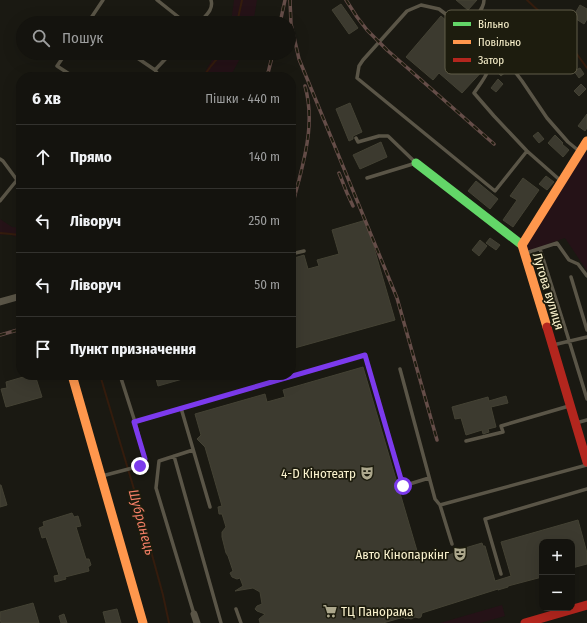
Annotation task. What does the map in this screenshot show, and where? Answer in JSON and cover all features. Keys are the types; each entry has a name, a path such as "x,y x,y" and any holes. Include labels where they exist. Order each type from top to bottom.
{"main road":[{"name":"Лугова вулиця","path":"587,141 523,249 575,423 585,445 587,462"},
{"path":"416,163 523,249"},
{"path":"73,380 143,623"},
{"path":"526,623 587,606"}],"street":[{"path":"0,302 16,297"},
{"path":"194,614 197,623"}],"lane":[{"path":"92,16 103,0"},
{"path":"157,0 177,16"},
{"path":"205,16 212,5 211,0"},
{"path":"481,10 484,0"},
{"path":"445,14 439,9 420,5 407,11 363,60 359,66 357,78 495,191 527,151"},
{"path":"61,60 56,66 66,72"},
{"path":"140,60 155,70 164,60"},
{"path":"486,74 474,93 527,151 562,181"},
{"path":"517,74 547,118 568,142 580,152"},
{"path":"356,138 358,142 379,136 388,136 416,163 367,178"},
{"path":"0,159 16,179"},
{"path":"0,201 16,181"},
{"path":"523,249 540,249 557,243 569,260 578,264 587,276"},
{"path":"540,249 587,399"},
{"path":"296,253 304,251"},
{"path":"571,278 587,330"},
{"path":"552,345 587,337"},
{"path":"296,375 365,355 403,486 430,478"},
{"path":"400,369 435,499 440,505 452,544"},
{"path":"100,476 144,464 145,459 121,380"},
{"path":"134,422 278,380"},
{"path":"466,441 503,432 501,426 570,405"},
{"path":"181,408 210,507"},
{"path":"575,423 587,420"},
{"path":"193,450 159,461 156,488 194,614"},
{"path":"174,456 221,623"},
{"path":"440,505 587,462"},
{"path":"501,574 485,519 587,489"},
{"path":"236,609 241,623"}],"shaded area":[{"path":"234,0 257,0 254,16 232,16"},
{"path":"212,60 239,60 233,72 205,72"},
{"path":"584,151 587,153 587,271 565,238 528,251 526,243"},
{"path":"0,219 12,227 16,227 16,237 9,234 0,235"},
{"path":"502,605 505,616 480,623 440,623"}],"building":[{"path":"456,0 477,0 468,10"},
{"path":"341,4 358,28 349,34 332,10"},
{"path":"580,5 587,9 587,19 584,24 577,20 577,10"},
{"path":"441,16 445,19 445,74 480,74 462,93 439,73 433,80 406,57"},
{"path":"580,68 584,74 579,78 576,74 577,70"},
{"path":"498,79 503,84 496,92 491,88"},
{"path":"581,84 586,89 579,96 574,91"},
{"path":"350,103 362,132 353,136 353,139 349,141 336,109"},
{"path":"587,114 587,128 585,131 578,126"},
{"path":"538,132 544,139 539,143 533,136"},
{"path":"555,135 569,150 563,157 548,143"},
{"path":"381,142 387,157 360,169 353,155"},
{"path":"546,176 554,182 547,190 539,184"},
{"path":"523,178 539,190 513,227 503,220 517,200 510,196"},
{"path":"476,181 498,199 490,209 468,191"},
{"path":"366,220 395,320 296,348 296,257 304,255 308,269 319,266 317,260 339,254 332,230"},
{"path":"490,238 500,245 496,250 486,243"},
{"path":"480,240 487,246 479,256 472,250"},
{"path":"363,367 420,561 436,555 437,558 466,550 465,548 482,543 483,546 485,546 495,581 511,576 501,542 578,520 587,553 587,564 575,567 575,539 539,539 539,578 422,613 421,617 419,618 415,617 405,619 404,617 383,623 260,623 259,619 265,614 255,609 257,606 262,604 260,592 253,588 235,591 243,586 240,578 237,579 232,577 230,573 233,571 222,537 222,532 226,527 222,514 219,514 218,507 222,506 205,447 197,439 201,435 195,414 265,394 267,402 285,397 283,390"},
{"path":"16,379 37,380 42,397 6,407 1,389 7,388 6,382"},
{"path":"156,380 179,380 158,386"},
{"path":"506,396 508,403 491,407 496,427 488,429 489,432 483,434 482,430 466,435 461,418 455,419 452,407 488,397 489,401"},
{"path":"0,485 7,505 0,507"},
{"path":"72,513 74,517 78,516 81,526 76,527 86,559 89,559 91,565 88,567 89,571 65,577 66,579 55,582 54,576 59,575 46,537 42,538 39,528 44,526 43,522"},
{"path":"33,603 39,623 1,623 0,612"},
{"path":"117,609 121,623 106,623 103,612"},
{"path":"64,614 67,623 61,623 59,616"}],"waterway":[{"path":"239,16 242,0"},
{"path":"527,0 538,10"},
{"path":"577,54 587,68"},
{"path":"207,72 216,60"},
{"name":"Шубранець","path":"0,233 16,235"},
{"name":"Шубранець","path":"101,380 136,496 163,595 169,623"}],"railway":[{"path":"282,16 285,0"},
{"path":"290,0 291,16"},
{"path":"346,0 367,30 387,50 494,144"},
{"path":"296,46 299,59 397,298 437,440"},
{"path":"268,72 271,60"},
{"path":"296,191 305,157 309,122 308,98 305,86"},
{"path":"339,173 353,206"},
{"path":"0,335 16,330"}],"traffic: fast":[{"path":"416,163 522,245"}],"traffic: slow":[{"path":"547,327 522,245 587,141"},
{"path":"73,380 143,623"}],"traffic: jam":[{"path":"547,327 587,462"},
{"path":"525,623 587,605"}],"place":[{"name":"4-D Кінотеатр","path":"367,473"},
{"name":"Авто Кінопаркінг","path":"460,554"},
{"name":"ТЦ Панорама","path":"330,611"}],"route":[{"path":"140,466 144,464 145,459 134,422 365,355 403,486"}]}
